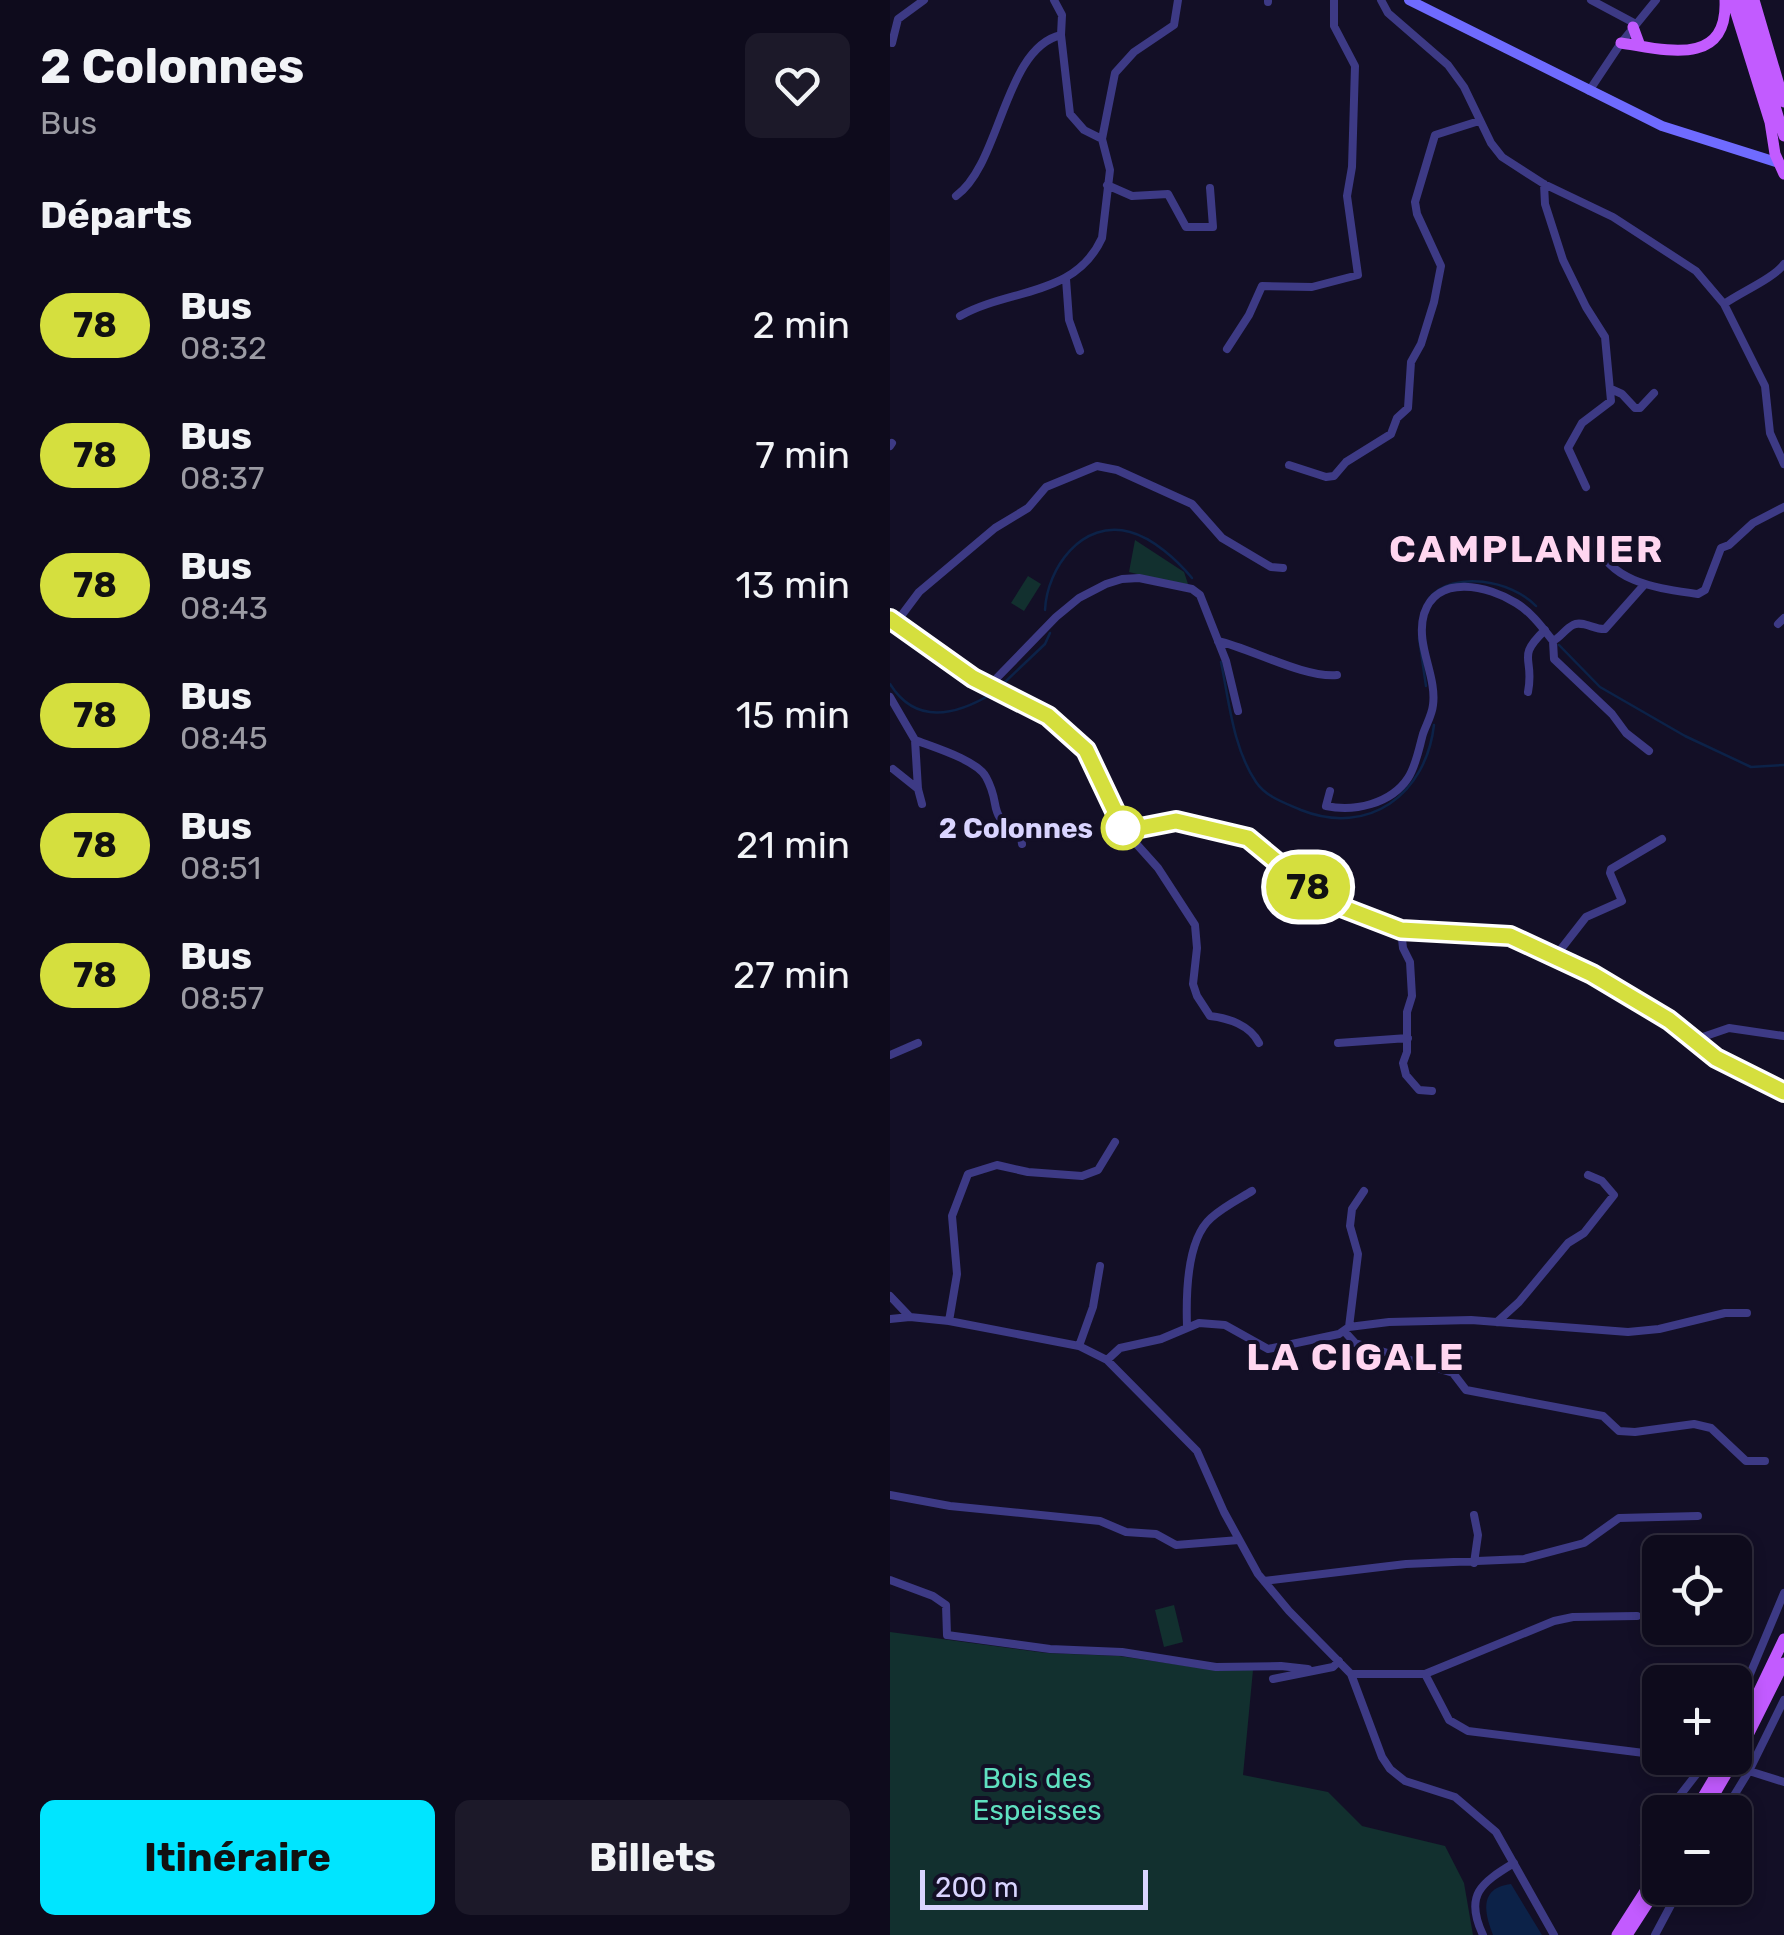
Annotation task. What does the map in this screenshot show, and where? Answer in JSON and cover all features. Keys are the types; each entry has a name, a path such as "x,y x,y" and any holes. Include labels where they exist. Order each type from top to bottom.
{"main road":[{"path":"1408,0 1662,126 1782,167"},
{"path":"1729,0 1782,167"},
{"path":"1621,43 1677,52 1701,46 1721,28 1729,0"},
{"path":"1743,0 1784,136"},
{"path":"1754,0 1784,102"},
{"path":"1634,25 1640,46"},
{"path":"1752,1706 1784,1639"},
{"path":"1714,1795 1784,1663"},
{"path":"1617,1935 1642,1896"},
{"path":"1630,1935 1648,1905"}],"street":[{"path":"892,43 898,19 924,0"},
{"path":"1054,0 1062,15 1060,35 1070,114 1084,130 1102,138"},
{"path":"960,316 1066,279 1082,268 1102,238 1110,170 1102,138 1115,74 1134,52 1174,25 1178,0"},
{"path":"1227,349 1262,286 1312,287 1358,275 1347,196 1352,168 1355,66 1334,26 1334,0"},
{"path":"1591,0 1634,25"},
{"path":"1589,91 1656,0"},
{"path":"1383,2 1388,14 1448,65 1464,86 1479,121 1502,158 1544,184 1613,217 1696,271 1724,304 1765,386 1770,433 1784,464"},
{"path":"956,196 971,186 1003,108 1034,51 1048,38 1060,35"},
{"path":"1289,465 1334,476 1346,462 1391,434 1395,418 1408,408 1411,362 1430,316 1441,266 1417,214 1415,202 1423,169 1435,134 1479,121"},
{"path":"1544,184 1562,260 1606,336 1611,401 1582,423 1568,448 1586,487"},
{"path":"1107,186 1132,196 1168,194 1186,227 1213,227 1210,188"},
{"path":"1724,304 1750,285 1777,274 1784,264"},
{"path":"1066,279 1069,320 1080,351"},
{"path":"1611,389 1636,408 1654,393"},
{"path":"1258,1043 1250,1031 1204,1010 1194,984 1195,926 1158,868 1123,828 1086,750 1048,716 989,686 893,622 919,592 977,542 1018,516 1046,487 1079,471 1108,466 1192,504 1222,538 1271,567 1283,568"},
{"path":"1595,541 1606,564 1644,585 1698,594 1705,590 1721,548 1753,523 1784,507"},
{"path":"989,686 1079,598 1122,579 1139,578 1196,591 1218,642 1238,712"},
{"path":"1644,585 1605,629 1572,625 1556,639 1554,659 1612,714 1626,733 1649,751"},
{"path":"1330,791 1326,806 1342,810 1392,794 1408,778 1433,704 1422,640 1425,614 1437,596 1462,586 1485,588 1519,604 1556,639"},
{"path":"1528,692 1531,668 1526,653 1545,630"},
{"path":"1218,642 1312,674 1336,675"},
{"path":"890,697 915,740 922,804"},
{"path":"915,740 952,754 983,772 994,812 1001,823 1021,837 1022,844"},
{"path":"893,769 918,789"},
{"path":"1123,828 1176,821 1248,838 1312,891 1336,905 1401,930 1510,936 1592,974 1669,1020 1716,1058 1784,1092"},
{"path":"1554,958 1586,917 1622,901 1612,870 1662,839"},
{"path":"1401,930 1410,962 1412,996 1407,1012 1406,1075 1419,1090 1432,1091"},
{"path":"1694,1040 1729,1028 1784,1036"},
{"path":"1338,1043 1408,1038"},
{"path":"890,1055 918,1043"},
{"path":"949,1321 957,1274 952,1216 968,1174 998,1165 1028,1172 1082,1176 1098,1170 1115,1142"},
{"path":"1497,1322 1520,1302 1568,1243 1584,1233 1614,1195 1602,1180 1588,1175"},
{"path":"1187,1326 1186,1282 1199,1238 1208,1220 1252,1190"},
{"path":"1364,1191 1352,1209 1350,1226 1358,1254 1347,1329 1355,1343 1453,1372 1466,1390 1603,1416 1620,1431 1694,1424 1711,1428 1746,1461 1765,1461"},
{"path":"1079,1346 1100,1266"},
{"path":"890,1296 910,1316"},
{"path":"1107,1360 1120,1348 1161,1339 1199,1323 1225,1325 1268,1348 1347,1329 1407,1320 1647,1331 1712,1315 1746,1313"},
{"path":"890,1319 910,1316 949,1321 1079,1346 1107,1360 1197,1451 1238,1540 1264,1582 1351,1674 1390,1769 1404,1781 1455,1797 1496,1832 1554,1935"},
{"path":"890,1495 950,1506 1100,1522 1126,1532 1156,1534 1176,1545 1238,1540"},
{"path":"1474,1515 1478,1535 1474,1562"},
{"path":"1264,1582 1406,1564 1524,1559 1584,1543 1618,1518 1698,1516"},
{"path":"890,1580 946,1604 947,1635 1122,1652 1216,1666 1308,1670"},
{"path":"1752,1669 1784,1593"},
{"path":"1351,1674 1425,1674 1554,1621 1573,1616 1636,1616"},
{"path":"1273,1678 1333,1667 1339,1662"},
{"path":"1425,1674 1450,1720 1468,1731 1642,1753"},
{"path":"1752,1765 1784,1700"},
{"path":"1752,1772 1784,1782"},
{"path":"1680,1795 1696,1775"},
{"path":"1482,1935 1473,1907 1477,1894 1490,1878 1514,1863"},
{"path":"1656,1935 1671,1905"}],"green space":[{"path":"1135,540 1184,572 1189,587 1129,572"},
{"path":"1028,576 1041,584 1024,611 1011,603"},
{"path":"1174,1605 1183,1642 1164,1647 1155,1610"},
{"name":"Bois des Espeisses","path":"890,1632 1046,1653 1119,1656 1214,1670 1253,1670 1243,1775 1328,1792 1362,1826 1445,1846 1464,1883 1473,1935 890,1935"}],"water":[{"path":"1511,1884 1542,1935 1493,1935 1486,1910 1489,1896 1493,1890"}],"waterway":[{"path":"1045,610 1052,578 1060,563 1070,550 1097,533 1113,530 1139,535 1164,550 1192,578"},
{"path":"1429,598 1453,584 1482,582 1512,590 1536,606"},
{"path":"1005,682 1045,644 1050,633"},
{"path":"1419,638 1426,686"},
{"path":"1559,645 1600,687 1685,736 1751,767 1784,765"},
{"path":"1221,662 1233,724 1248,769 1265,792 1301,810 1349,818 1390,804 1419,771 1434,725"},
{"path":"890,684 900,697 925,711 951,711 993,693"}],"bus line":[{"name":"78","path":"890,619 973,678 1048,716 1086,750 1123,828 1146,828 1176,821 1248,838 1312,891 1336,905 1401,930 1510,936 1592,974 1669,1020 1716,1058 1784,1092"}],"place":[{"name":"2 Colonnes","path":"1123,828"}],"district":[{"name":"CAMPLANIER","path":"1527,549"},
{"name":"LA CIGALE","path":"1356,1357"}]}
